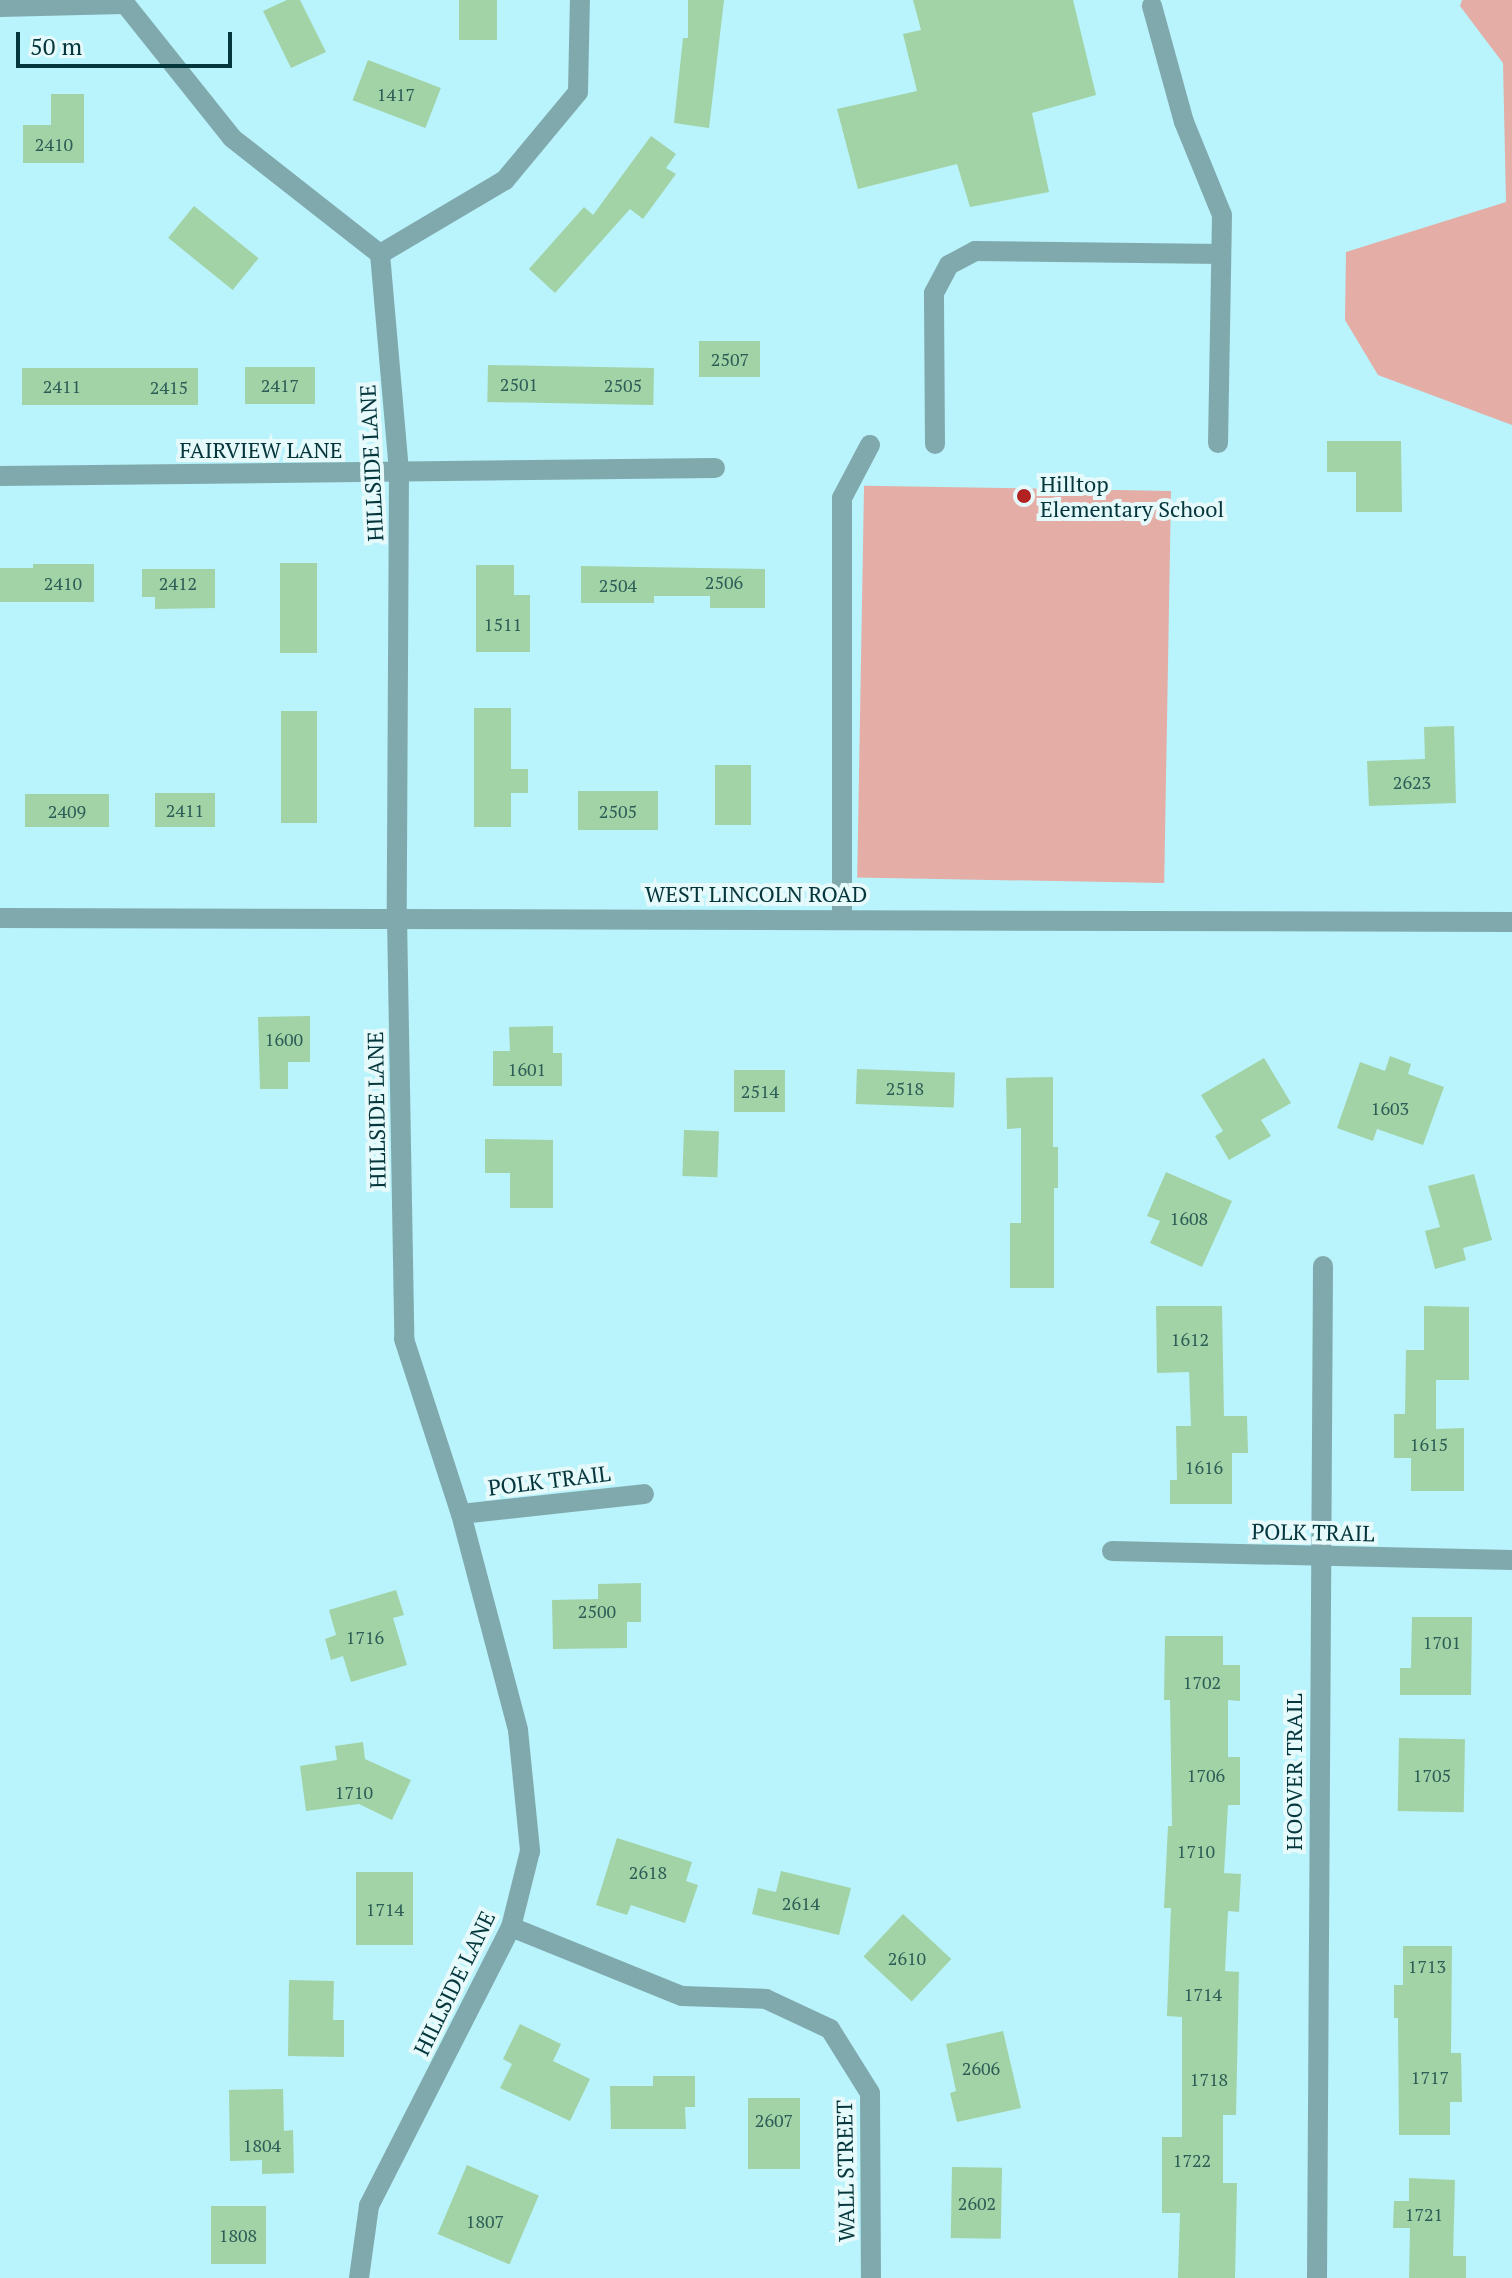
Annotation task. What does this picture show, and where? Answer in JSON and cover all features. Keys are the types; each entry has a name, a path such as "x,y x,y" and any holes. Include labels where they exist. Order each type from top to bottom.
{"street":[{"path":"0,7 122,2 232,138 380,254 505,180 578,92 580,0"},
{"path":"1152,6 1184,122 1222,215 1218,443"},
{"path":"935,444 934,293 949,265 975,251 1221,254"},
{"name":"HILLSIDE LANE","path":"359,2278 369,2206 511,1927 530,1851 518,1730 461,1514 404,1339 397,917 399,473 380,254"},
{"path":"842,919 842,498 870,445"},
{"name":"FAIRVIEW LANE","path":"0,476 715,468"},
{"name":"WEST LINCOLN ROAD","path":"0,918 1512,922"},
{"name":"HOOVER TRAIL","path":"1317,2278 1323,1266"},
{"name":"POLK TRAIL","path":"461,1514 644,1494"},
{"name":"POLK TRAIL","path":"1112,1551 1512,1560"},
{"name":"WALL STREET","path":"511,1927 682,1996 766,1999 830,2029 870,2093 871,2278"}],"shaded area":[{"path":"1462,0 1512,0 1512,425 1378,375 1345,320 1346,252 1506,202 1503,63 1460,6"},
{"path":"864,486 1171,491 1164,883 857,878"}],"building":[{"path":"287,0 300,0 326,52 291,68 263,11"},
{"path":"459,0 497,0 497,40 459,40"},
{"path":"688,0 724,0 709,128 674,123 683,38 688,38"},
{"path":"913,0 1073,0 1096,95 1032,113 1049,192 970,207 957,164 858,189 837,109 917,91 903,34 921,30"},
{"path":"368,60 441,88 425,128 353,100"},
{"path":"51,94 84,94 84,163 23,163 23,125 51,125"},
{"path":"651,136 676,154 666,168 676,174 643,219 630,209 555,293 529,269 584,207 593,215"},
{"path":"194,206 259,258 233,290 168,238"},
{"path":"699,341 760,341 760,377 699,377"},
{"path":"488,365 654,368 653,405 487,402"},
{"path":"245,367 315,367 315,404 245,404"},
{"path":"22,368 198,368 198,405 22,405"},
{"path":"1327,441 1401,441 1402,512 1356,512 1356,472 1327,472"},
{"path":"280,563 317,563 317,653 280,653"},
{"path":"33,564 94,564 94,602 0,602 0,568 33,568"},
{"path":"476,565 514,565 514,595 530,595 530,652 476,652"},
{"path":"581,566 765,569 765,608 710,608 710,596 654,596 654,603 581,603"},
{"path":"142,569 215,569 215,608 155,609 155,597 142,597"},
{"path":"474,708 511,708 511,769 528,769 528,793 511,793 511,827 474,827"},
{"path":"281,711 317,711 317,823 281,823"},
{"path":"1454,726 1456,803 1369,806 1367,761 1425,759 1424,727"},
{"path":"715,765 751,765 751,825 715,825"},
{"path":"578,791 658,791 658,830 578,830"},
{"path":"155,793 215,793 215,827 155,827"},
{"path":"25,794 109,794 109,827 25,827"},
{"path":"310,1016 310,1062 288,1062 288,1089 260,1089 258,1017"},
{"path":"553,1026 553,1053 562,1053 562,1086 493,1086 493,1051 510,1051 509,1027"},
{"path":"1390,1056 1411,1064 1408,1074 1444,1087 1423,1145 1377,1129 1373,1141 1337,1128 1360,1062 1385,1071"},
{"path":"1264,1058 1291,1103 1261,1120 1271,1136 1229,1160 1215,1136 1223,1131 1201,1095"},
{"path":"857,1069 955,1072 954,1107 856,1104"},
{"path":"734,1070 785,1070 785,1112 734,1112"},
{"path":"1053,1077 1053,1147 1058,1147 1058,1188 1054,1188 1054,1288 1010,1288 1010,1223 1021,1223 1021,1128 1007,1129 1006,1078"},
{"path":"684,1130 719,1131 717,1177 682,1176"},
{"path":"485,1139 553,1140 553,1208 510,1208 510,1173 485,1173"},
{"path":"1166,1172 1232,1201 1202,1267 1150,1243 1160,1221 1147,1216"},
{"path":"1474,1174 1492,1240 1463,1248 1466,1260 1435,1269 1425,1231 1440,1227 1428,1186"},
{"path":"1156,1306 1222,1306 1224,1416 1247,1416 1248,1453 1232,1453 1232,1504 1170,1504 1170,1480 1177,1480 1176,1426 1191,1426 1189,1372 1157,1373"},
{"path":"1424,1306 1469,1307 1469,1380 1436,1380 1436,1429 1464,1428 1464,1491 1411,1491 1411,1458 1394,1458 1394,1414 1405,1414 1406,1350 1424,1350"},
{"path":"641,1583 641,1622 627,1622 627,1648 553,1649 552,1600 598,1599 598,1584"},
{"path":"396,1590 404,1615 393,1618 407,1665 351,1682 343,1656 331,1660 325,1639 336,1635 329,1610"},
{"path":"1412,1617 1472,1617 1471,1695 1400,1695 1400,1668 1411,1668"},
{"path":"1165,1636 1223,1636 1223,1665 1240,1665 1240,1701 1228,1700 1228,1757 1240,1757 1240,1805 1228,1805 1224,1873 1241,1874 1239,1912 1228,1911 1225,1971 1239,1972 1236,2115 1223,2115 1223,2183 1237,2183 1235,2278 1178,2278 1180,2213 1162,2213 1162,2137 1182,2137 1182,2017 1167,2016 1171,1908 1164,1908 1168,1826 1172,1826 1170,1700 1164,1700"},
{"path":"1399,1738 1465,1739 1464,1812 1398,1811"},
{"path":"363,1742 365,1759 411,1780 392,1820 359,1804 306,1811 300,1766 337,1760 335,1746"},
{"path":"617,1838 692,1862 686,1881 698,1885 685,1923 631,1905 627,1915 596,1905"},
{"path":"781,1871 851,1888 839,1935 752,1914 758,1888 776,1892"},
{"path":"356,1872 413,1872 413,1945 356,1945"},
{"path":"903,1914 951,1959 912,2001 863,1956"},
{"path":"1403,1946 1452,1946 1451,2053 1461,2053 1462,2102 1450,2102 1450,2135 1399,2135 1398,2018 1394,2018 1394,1985 1403,1985"},
{"path":"289,1980 334,1981 333,2020 344,2020 344,2057 288,2056"},
{"path":"520,2024 561,2044 553,2061 590,2079 570,2121 500,2088 512,2064 503,2059"},
{"path":"1003,2031 1021,2108 957,2122 950,2093 956,2091 946,2044"},
{"path":"653,2076 695,2076 695,2107 685,2107 686,2129 611,2129 610,2086 653,2086"},
{"path":"283,2089 284,2131 293,2130 294,2173 262,2174 262,2160 230,2161 229,2090"},
{"path":"748,2098 800,2098 800,2169 748,2169"},
{"path":"467,2165 539,2195 509,2265 438,2234"},
{"path":"952,2167 1002,2168 1001,2239 951,2238"},
{"path":"1409,2178 1455,2180 1453,2256 1466,2256 1466,2278 1409,2278 1410,2228 1393,2228 1394,2201 1409,2201"},
{"path":"211,2206 266,2206 266,2264 211,2264"}],"place":[{"name":"Hilltop Elementary School","path":"1024,496"}]}
